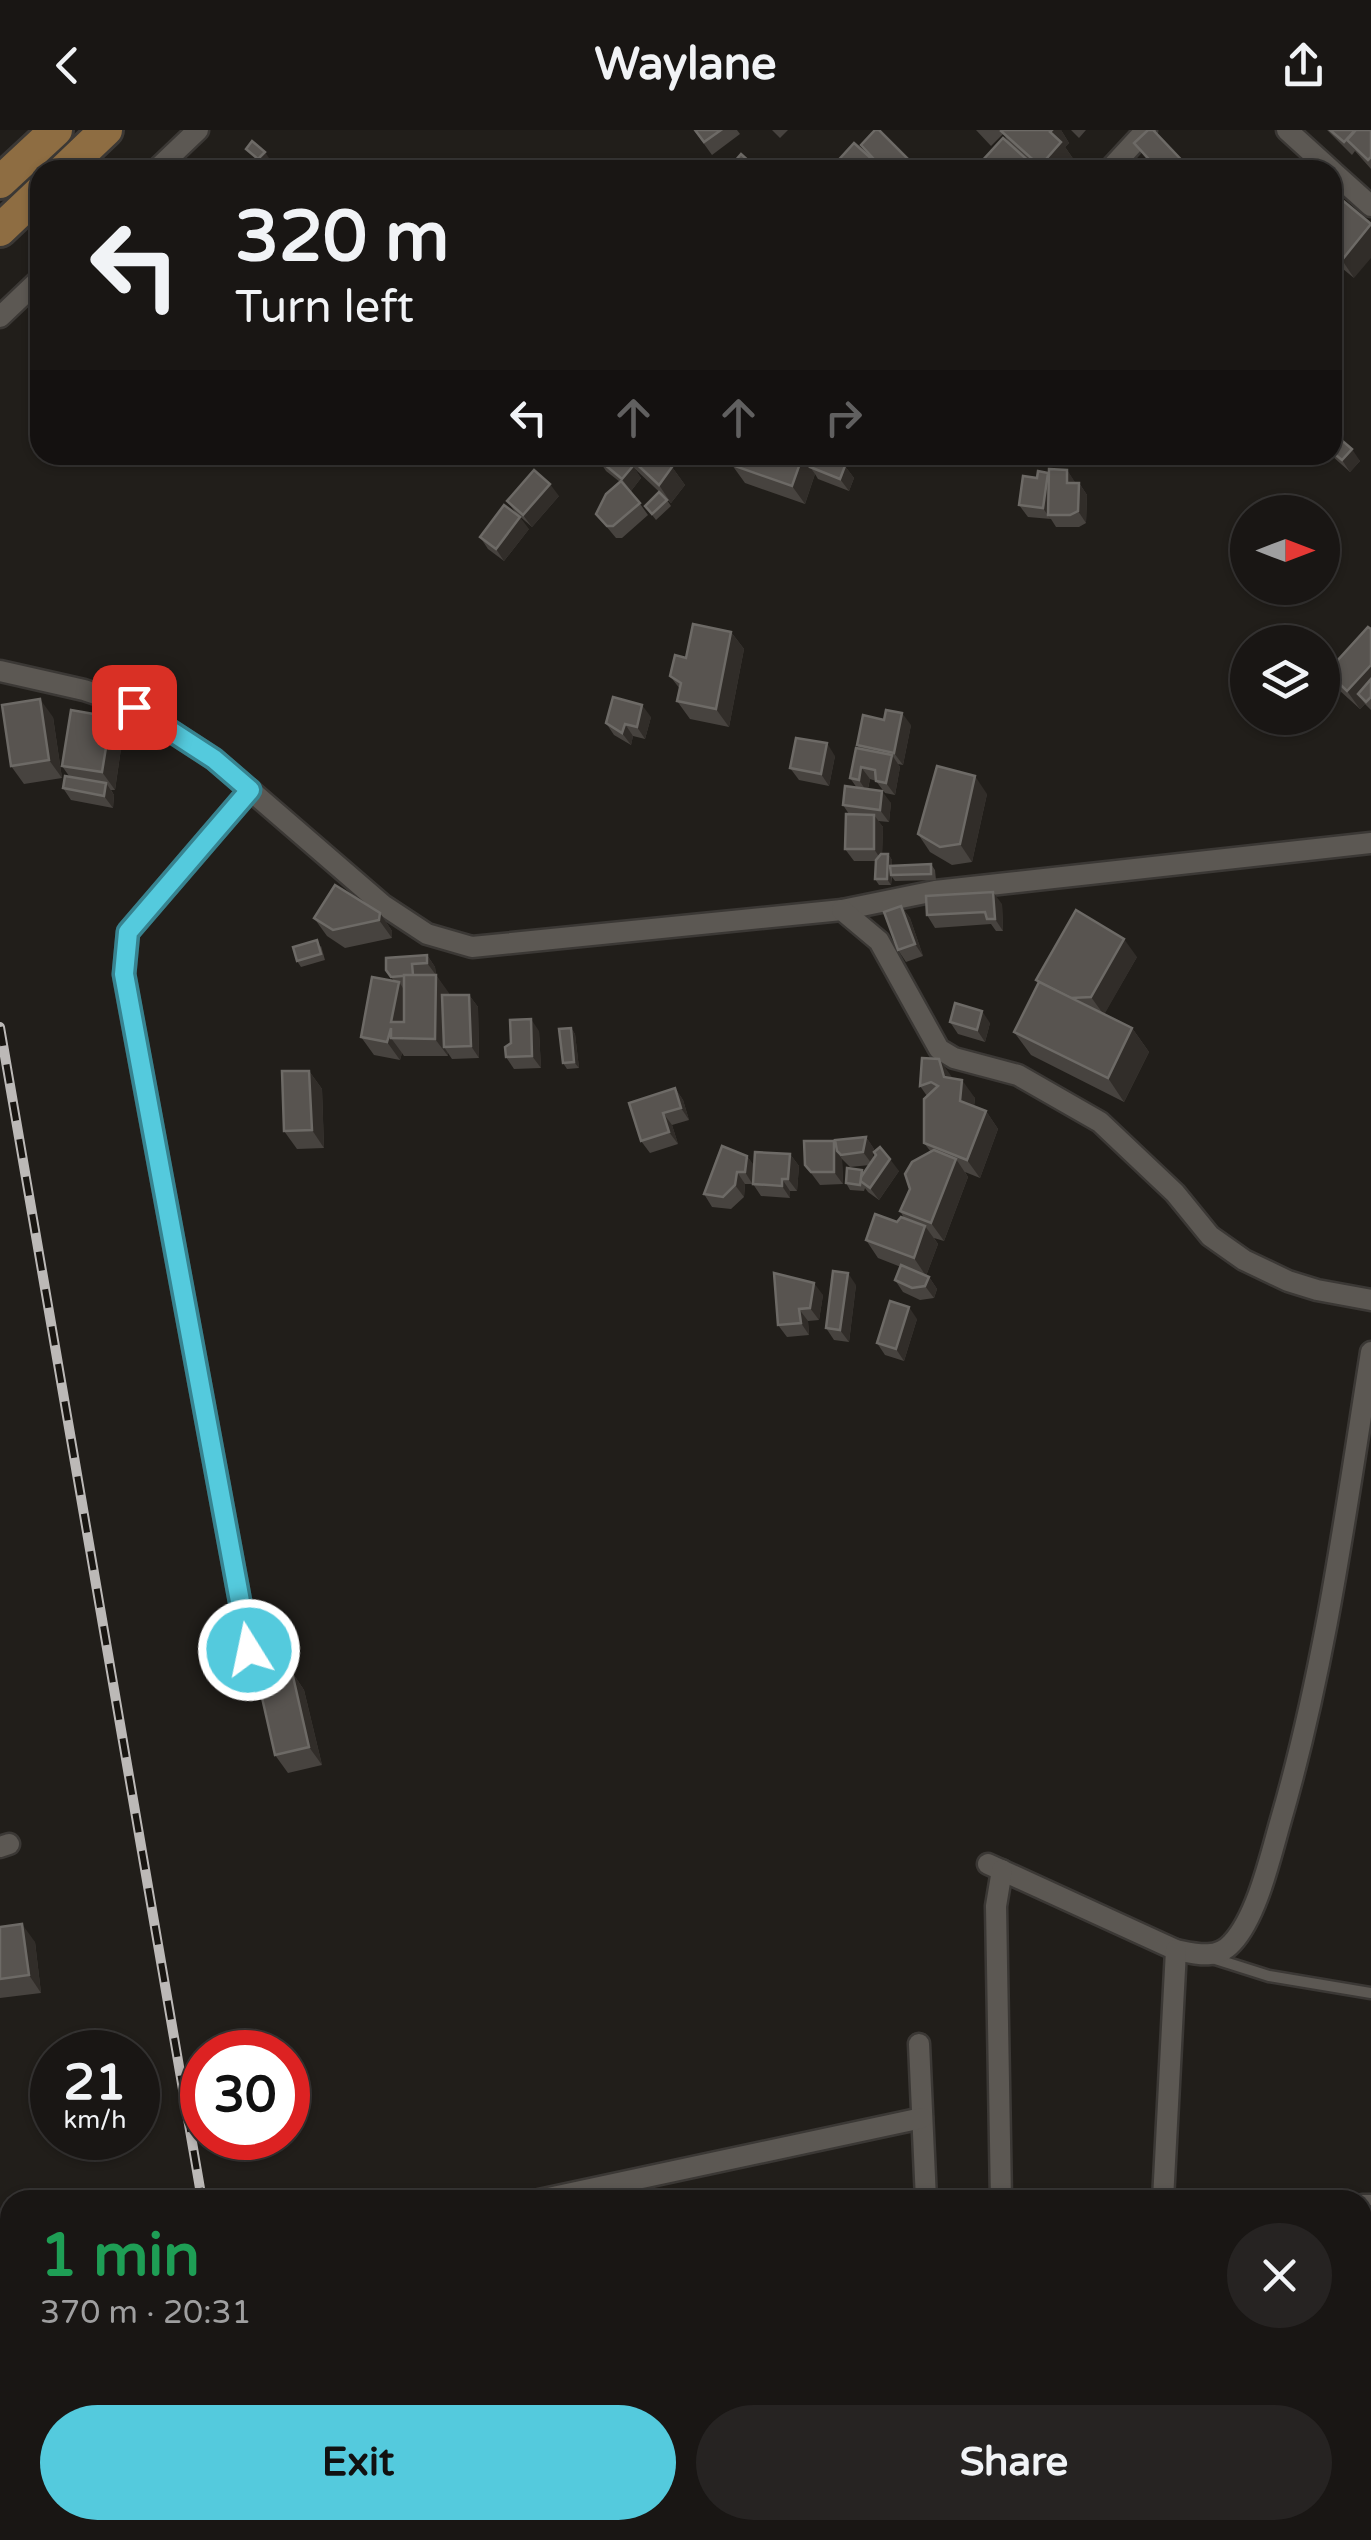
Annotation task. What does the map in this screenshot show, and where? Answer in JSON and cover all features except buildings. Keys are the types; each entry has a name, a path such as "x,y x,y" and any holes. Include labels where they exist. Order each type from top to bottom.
{"main road":[{"path":"0,182 56,130"},
{"path":"74,160 106,130"},
{"path":"0,230 30,202"}],"street":[{"path":"166,160 198,130"},
{"path":"1118,160 1146,130"},
{"path":"1287,130 1321,160"},
{"path":"1342,179 1371,206"},
{"path":"0,317 30,289"},
{"path":"0,671 84,690 134,707 214,759 383,905 426,934 472,947 842,910 935,891 1371,843"},
{"path":"249,1650 124,974 128,932 250,790"},
{"path":"842,910 879,941 939,1049 954,1058 1018,1075 1100,1122 1175,1193 1210,1236 1244,1260 1288,1281 1371,1300"},
{"path":"1001,2190 995,1867 1176,1950 1208,1956 1231,1945 1268,1867 1300,1756 1324,1638 1371,1352"},
{"path":"1164,2190 1176,1950"},
{"path":"919,2044 926,2190"},
{"path":"586,2190 922,2118"}],"lane":[{"path":"1208,1956 1269,1976 1371,1992"}],"railway":[{"path":"0,1027 200,2190"}],"route":[{"path":"134,707 214,759 250,790 128,932 124,974 249,1650"}]}
